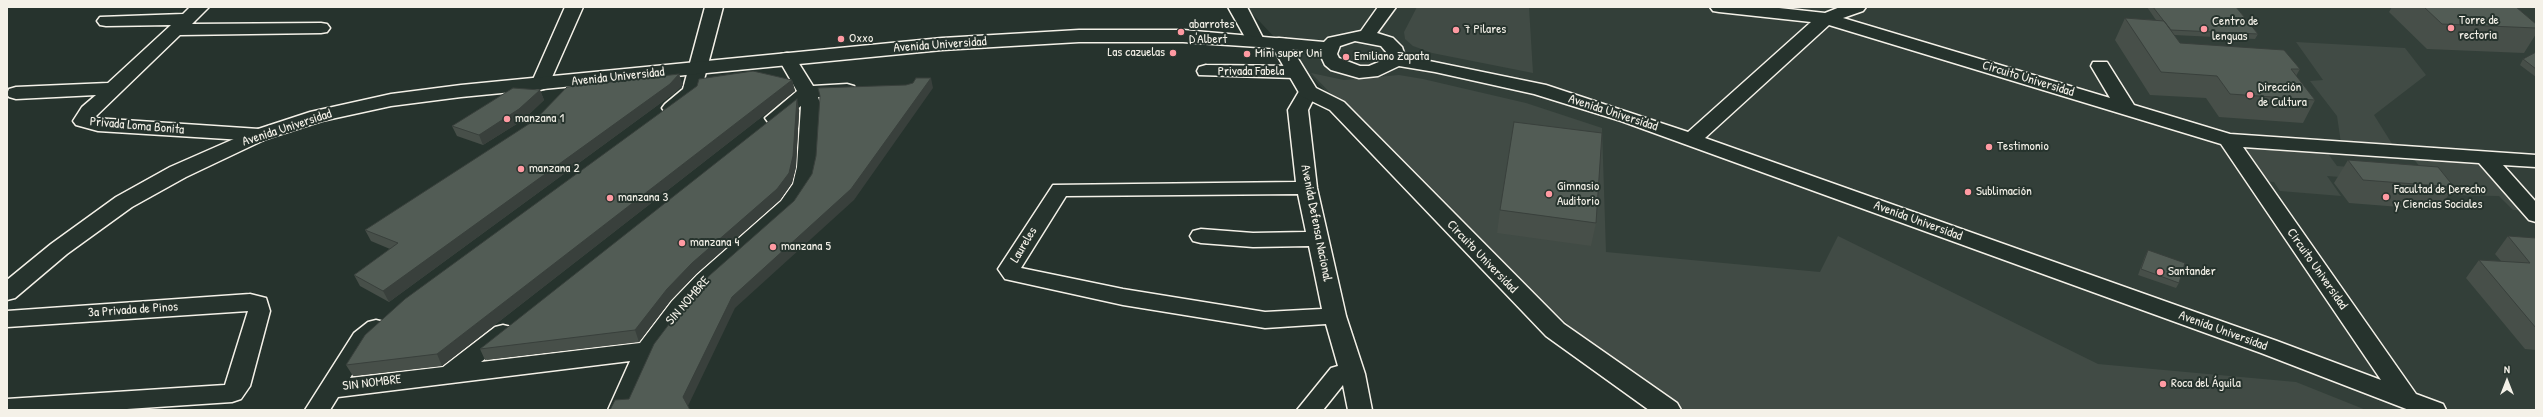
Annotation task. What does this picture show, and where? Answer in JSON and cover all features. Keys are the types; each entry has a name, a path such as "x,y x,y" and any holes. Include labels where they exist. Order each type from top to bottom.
{"street":[{"path":"540,84 574,7"},
{"path":"654,121 692,91 696,69 714,7"},
{"path":"1237,7 1241,11 1256,42"},
{"path":"1366,36 1387,7"},
{"name":"Circuito Universidad","path":"1719,7 1828,14 2228,140 2484,156 2536,161"},
{"path":"1691,140 1828,14 1857,7"},
{"path":"106,21 187,19 321,28"},
{"name":"Privada Loma Bonita","path":"187,19 89,111 83,121 98,125 259,136"},
{"name":"Avenida Universidad","path":"7,292 58,249 124,202 178,172 259,136 316,116 391,100 461,90 566,82 787,58 942,44 1079,36 1183,36 1279,43"},
{"path":"1279,43 1329,48 1343,38 1366,36 1387,42 1393,47 1396,53 1395,60 1381,70 1353,71 1338,66 1331,60 1328,54 1329,48"},
{"path":"1279,43 1308,92"},
{"name":"SIN NOMBRE","path":"620,410 647,351 680,307 705,280 789,206 803,184 808,167 811,106 807,92 787,58"},
{"name":"Avenida Universidad","path":"1395,60 1434,66 1540,89 1691,140 2434,410"},
{"path":"2100,66 2126,108"},
{"name":"Privada Fabela","path":"1206,71 1295,72"},
{"path":"556,102 560,98 566,82"},
{"path":"16,93 113,88"},
{"path":"757,132 807,92 868,90"},
{"name":"Circuito Universidad","path":"1308,92 1337,106 1555,330 1668,410"},
{"name":"Avenida Defensa Nacional","path":"1308,92 1298,110 1307,188 1335,316 1353,374 1360,410"},
{"name":"Circuito Universidad","path":"2228,140 2407,399"},
{"path":"2484,156 2536,215"},
{"name":"Laureles","path":"1307,188 1060,190 1010,269 1013,274 1122,297 1265,320 1335,316"},
{"path":"1201,236 1253,240 1318,239"},
{"name":"3a Privada de Pinos","path":"7,319 258,304 259,311 238,386 232,393 7,408"},
{"name":"SIN NOMBRE","path":"330,389 362,340 390,314"},
{"path":"451,373 520,319"},
{"name":"SIN NOMBRE","path":"330,389 451,373 647,351"},
{"path":"1308,410 1339,374"},
{"path":"317,410 330,389"}],"shaded area":[{"path":"1246,7 2536,7 2536,410 1677,410 1573,338 1324,90"},
{"path":"1417,7 1529,7 1533,73 1432,53 1413,46 1405,39 1404,32"},
{"path":"2296,42 2405,48 2426,75 2374,115 2394,147 2341,143 2337,116 2310,81 2323,80"},
{"path":"1311,73 1344,80 1399,75 1423,79 1526,103 1602,128 1606,252 1820,272 1838,236 2098,364 2296,382 2366,410 1681,410 1584,338 1486,254"},
{"path":"2236,143 2326,151 2337,166 2406,171 2416,183 2327,176 2341,196 2280,191 2274,182 2260,181"},
{"path":"2412,157 2482,162 2523,210 2513,210 2499,196 2443,195"}],"building":[{"name":"Centro de lenguas","path":"2153,7 2236,7 2258,34 2171,30"},
{"path":"2424,7 2516,7 2536,24 2536,28 2442,24"},
{"path":"2125,18 2164,21 2180,43 2284,50 2300,69 2291,69 2315,100 2230,94 2217,76 2161,72"},
{"path":"2536,52 2536,69 2523,59"},
{"name":"manzana 3","path":"753,71 792,80 437,354 346,365 365,335 405,299 697,86 699,79"},
{"name":"manzana 2","path":"679,74 670,84 383,291 354,275 398,243 365,230 535,120 567,87"},
{"name":"manzana 5","path":"916,78 931,78 851,189 732,297 683,397 690,410 610,410 615,400 629,399 654,344 685,303 710,275 794,201 812,174 816,156 820,96 818,88 906,85 913,83"},
{"path":"513,88 540,90 519,109 479,135 452,126"},
{"name":"manzana 4","path":"797,99 793,156 789,173 777,189 692,263 667,289 635,330 480,349"},
{"name":"Gimnasio Auditorio","path":"1514,122 1602,133 1596,223 1500,210"},
{"path":"2348,160 2438,167 2454,187 2363,180"},
{"path":"2508,236 2536,238 2536,328 2479,260 2530,263"},
{"name":"Santander","path":"2148,250 2185,263 2179,283 2141,269"}],"place":[{"name":"Torre de rectoria","path":"2451,28"},
{"name":"Centro de lenguas","path":"2204,29"},
{"name":"7 Pilares","path":"1456,30"},
{"name":"abarrotes D'Albert","path":"1181,32"},
{"name":"Oxxo","path":"841,39"},
{"name":"Las cazuelas","path":"1173,53"},
{"name":"Mini super Uni","path":"1247,54"},
{"name":"Emiliano Zapata","path":"1346,57"},
{"name":"Dirección de Cultura","path":"2250,95"},
{"name":"manzana 1","path":"507,119"},
{"name":"Testimonio","path":"1989,147"},
{"name":"manzana 2","path":"521,169"},
{"name":"Sublimación","path":"1968,192"},
{"name":"Gimnasio Auditorio","path":"1549,194"},
{"name":"Facultad de Derecho y Ciencias Sociales","path":"2386,197"},
{"name":"manzana 3","path":"610,198"},
{"name":"manzana 4","path":"682,243"},
{"name":"manzana 5","path":"773,247"},
{"name":"Santander","path":"2160,272"},
{"name":"Roca del Águila","path":"2163,384"}]}
